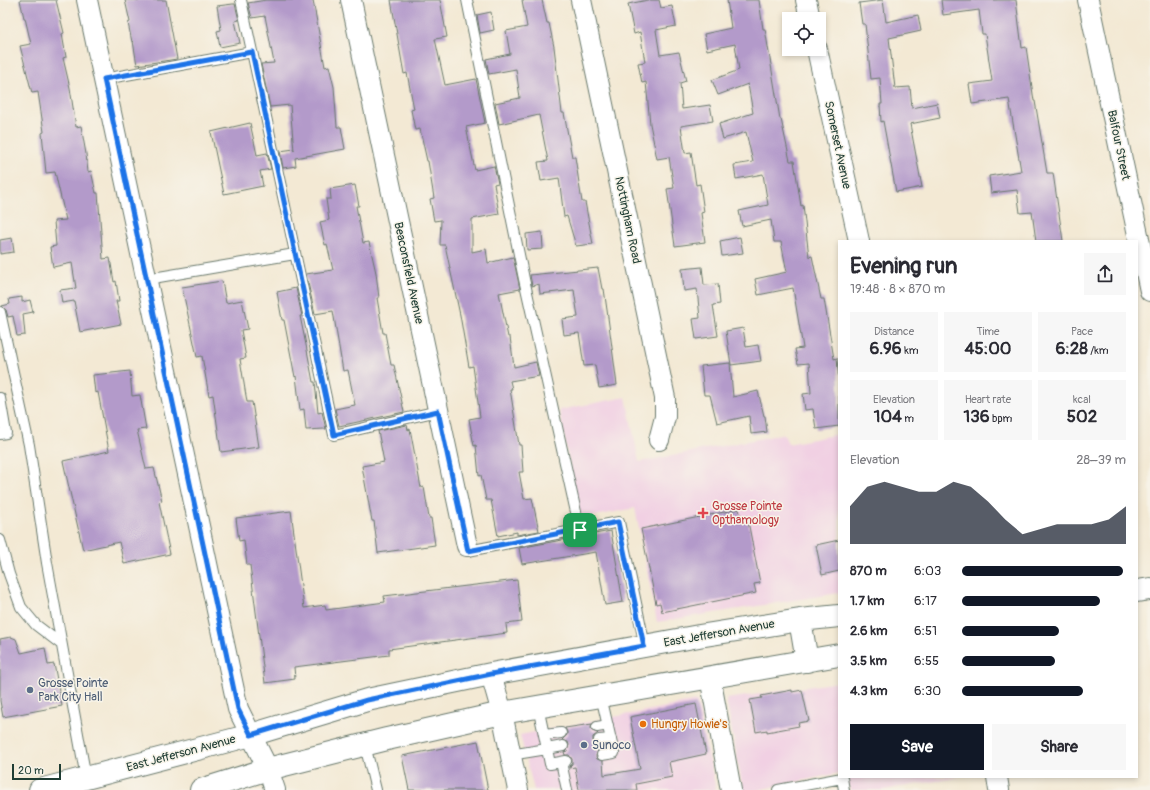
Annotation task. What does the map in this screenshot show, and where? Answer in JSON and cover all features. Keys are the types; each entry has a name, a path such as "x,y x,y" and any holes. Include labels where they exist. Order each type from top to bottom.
{"main road":[{"path":"1138,590 1150,589"},
{"name":"East Jefferson Avenue","path":"40,790 251,735 367,700 491,674 644,646 800,620 838,616"},
{"path":"800,620 807,661"},
{"path":"201,790 268,770 365,745 502,713 838,656"}],"street":[{"path":"87,0 238,709 268,770 275,790"},
{"name":"Beaconsfield Avenue","path":"351,0 467,546"},
{"name":"Nottingham Road","path":"581,0 665,398 666,417 659,440"},
{"path":"806,0 809,12"},
{"name":"Balfour Street","path":"1088,0 1150,291"},
{"name":"Somerset Avenue","path":"818,56 858,240"},
{"path":"491,674 502,713 518,790"},
{"path":"710,677 731,790"},
{"path":"997,778 999,790"}],"lane":[{"path":"241,0 334,435 438,411"},
{"path":"467,0 524,279 580,530"},
{"path":"104,79 252,52"},
{"path":"147,280 295,254"},
{"path":"0,312 25,430 61,644 86,778"},
{"path":"0,398 3,433 25,430"},
{"path":"467,546 468,551 618,522 644,646"},
{"path":"0,540 9,574 21,607 36,625 61,644"},
{"path":"602,696 614,754 602,755"},
{"path":"538,707 550,764 564,762 567,790"},
{"path":"597,727 608,725"},
{"path":"544,736 561,733"},
{"path":"600,740 611,739"},
{"path":"365,745 376,790"},
{"path":"510,755 563,746"},
{"path":"778,790 842,778 844,790"}],"shaded area":[{"name":"Grosse Pointe Opthamology","path":"626,397 639,462 784,434 788,444 838,434 838,593 657,622 635,508 580,519 559,410"},
{"path":"838,682 838,773 757,790 743,790 726,699"},
{"path":"697,701 716,790 534,790 520,735"},
{"path":"845,778 954,778 883,790 850,790"}],"building":[{"path":"20,0 56,0 64,33 62,34 66,57 63,58 70,88 76,127 81,126 88,172 91,171 96,193 98,193 103,259 110,258 114,282 116,281 119,301 116,301 121,324 80,332 74,301 62,303 60,290 76,288 72,263 53,267 50,247 56,246 54,221 66,220 55,172 46,173 42,133 44,132 38,92 32,93 20,46 31,44"},
{"path":"125,0 166,0 177,59 137,65 128,23 130,22"},
{"path":"266,0 313,0 325,67 329,66 334,87 337,127 341,127 345,149 295,158 296,166 283,168 280,151 294,149 290,105 270,107 261,64 274,63 265,16 252,18 248,3"},
{"path":"391,0 440,0 447,37 435,39 445,85 476,79 485,123 466,127 475,170 494,166 498,183 494,184 499,214 472,219 472,252 486,249 488,263 513,257 520,289 499,293 508,337 510,337 514,367 536,362 539,376 510,381 512,389 510,389 519,445 521,445 523,472 519,472 524,499 532,498 539,531 517,535 517,532 498,536 491,500 486,500 481,475 479,476 476,445 474,446 469,419 480,417 473,366 469,367 460,315 445,245 440,245 441,220 434,221 430,199 434,198 428,161 420,129 415,130 411,110 414,109 407,73 404,74"},
{"path":"522,0 542,0 547,23 549,23 554,47 562,113 564,113 572,157 575,157 582,202 585,202 593,244 576,246 567,216 564,217 559,178 541,181 538,162 548,161 539,115 499,124 495,103 520,98 516,69 489,74 486,59 510,54 506,31 527,27"},
{"path":"648,0 659,0 661,8 672,6 676,26 656,30 660,55 679,52 686,81 680,83 682,109 710,105 713,121 681,126 685,153 691,152 696,185 700,184 704,212 701,213 705,242 675,246 667,189 674,188 669,157 657,159 650,124 646,82 642,83 638,63 645,62 640,32 634,34 628,4"},
{"path":"727,0 759,0 780,119 790,161 794,161 801,206 803,205 809,257 812,256 821,299 824,299 834,359 837,358 838,426 816,429 813,409 805,410 803,394 811,393 809,363 798,364 795,349 803,348 793,288 758,295 755,279 787,272 781,242 774,242 771,220 742,226 739,211 768,205 763,174 736,179 734,165 753,162 746,132 723,139 719,124 753,113 748,84 718,95 712,80 739,70 735,44 707,50 704,34 731,28"},
{"path":"883,0 886,22 918,15 921,31 889,38 895,88 910,87 912,108 937,103 940,118 910,124 922,187 896,192 883,121 881,122 880,104 882,104 880,78 871,79 865,24 862,24 859,3"},
{"path":"941,0 1016,0 1022,48 1026,47 1047,173 1053,173 1063,240 1036,240 1032,212 1020,213 1017,190 991,193 989,176 1021,171 1009,99 972,104 969,84 992,81 985,34 982,34 979,10 943,15"},
{"path":"235,4 239,20 235,21 240,43 220,47 217,31 221,30 217,6"},
{"path":"491,12 494,30 480,33 477,15"},
{"path":"250,123 257,155 267,153 271,169 260,171 263,186 224,194 211,132"},
{"path":"355,185 359,206 356,206 363,243 369,242 376,273 379,298 377,298 383,333 385,333 391,365 394,365 404,412 339,426 335,409 355,405 348,370 343,371 333,311 315,314 306,274 333,270 320,222 329,220 326,199 331,199 330,189"},
{"path":"542,232 543,249 527,250 526,234"},
{"path":"740,237 743,253 722,256 720,241"},
{"path":"12,238 14,252 0,254 0,240"},
{"path":"702,267 704,285 718,284 720,304 713,305 718,336 696,339 693,319 700,318 697,289 684,291 682,269"},
{"path":"598,268 602,289 604,289 617,385 599,388 595,365 584,366 579,333 564,335 562,319 578,317 574,290 540,294 539,284 532,286 530,275"},
{"path":"222,281 226,303 242,300 248,329 241,330 246,358 240,359 247,402 252,402 259,447 221,452 213,395 209,396 202,356 197,357 182,287"},
{"path":"296,288 313,382 315,382 318,413 322,412 326,429 306,430 304,409 300,410 296,376 295,377 277,292"},
{"path":"22,297 22,302 30,300 33,312 23,314 25,335 17,336 13,316 8,317 6,310 2,306 10,304 9,299"},
{"path":"743,328 746,347 758,345 761,361 731,365 726,331"},
{"path":"730,363 733,397 758,391 765,416 767,432 751,434 749,416 717,423 710,395 704,395 701,366"},
{"path":"130,371 132,396 140,395 146,429 137,430 146,469 154,468 162,501 159,502 170,554 124,564 119,542 83,550 63,461 109,451 98,392 95,393 93,375"},
{"path":"407,425 408,430 410,429 421,488 424,487 435,545 378,553 374,521 372,521 362,466 384,462 378,431"},
{"path":"739,509 741,518 747,516 760,583 754,584 756,593 662,612 660,603 656,604 641,529"},
{"path":"291,511 304,608 325,605 326,610 385,602 384,596 517,580 522,622 506,624 507,633 389,649 389,655 294,667 295,679 265,683 250,565 247,565 244,540 239,541 236,518"},
{"path":"611,531 623,602 605,605 596,552 522,564 519,548"},
{"path":"838,540 838,571 822,575 816,545"},
{"name":"Grosse Pointe Park City Hall","path":"11,637 16,639 21,653 45,648 48,665 54,664 62,706 3,717 0,701 0,639"},
{"path":"792,690 792,692 802,690 809,721 798,723 799,726 767,732 767,730 756,732 750,700 762,698 761,696"},
{"path":"696,704 706,754 669,762 672,777 636,784 637,790 579,790 575,767 569,768 572,764 572,759 569,755 565,755 564,752 567,751 569,745 568,742 562,740 567,735 565,728 592,724 592,731 598,733 593,737 593,741 596,746 601,746 601,749 598,750 596,756 597,759 603,761 604,775 640,769 630,717"},
{"path":"478,741 488,790 409,790 402,756"}],"place":[{"name":"Grosse Pointe Opthamology","path":"703,513"},
{"name":"Grosse Pointe Park City Hall","path":"30,690"},
{"name":"Hungry Howie's","path":"643,724"},
{"name":"Sunoco","path":"584,745"}],"route":[{"path":"252,52 334,435 438,411 468,551 580,530 618,522 644,646 491,674 367,700 251,735 238,709 104,79 252,52"}]}
